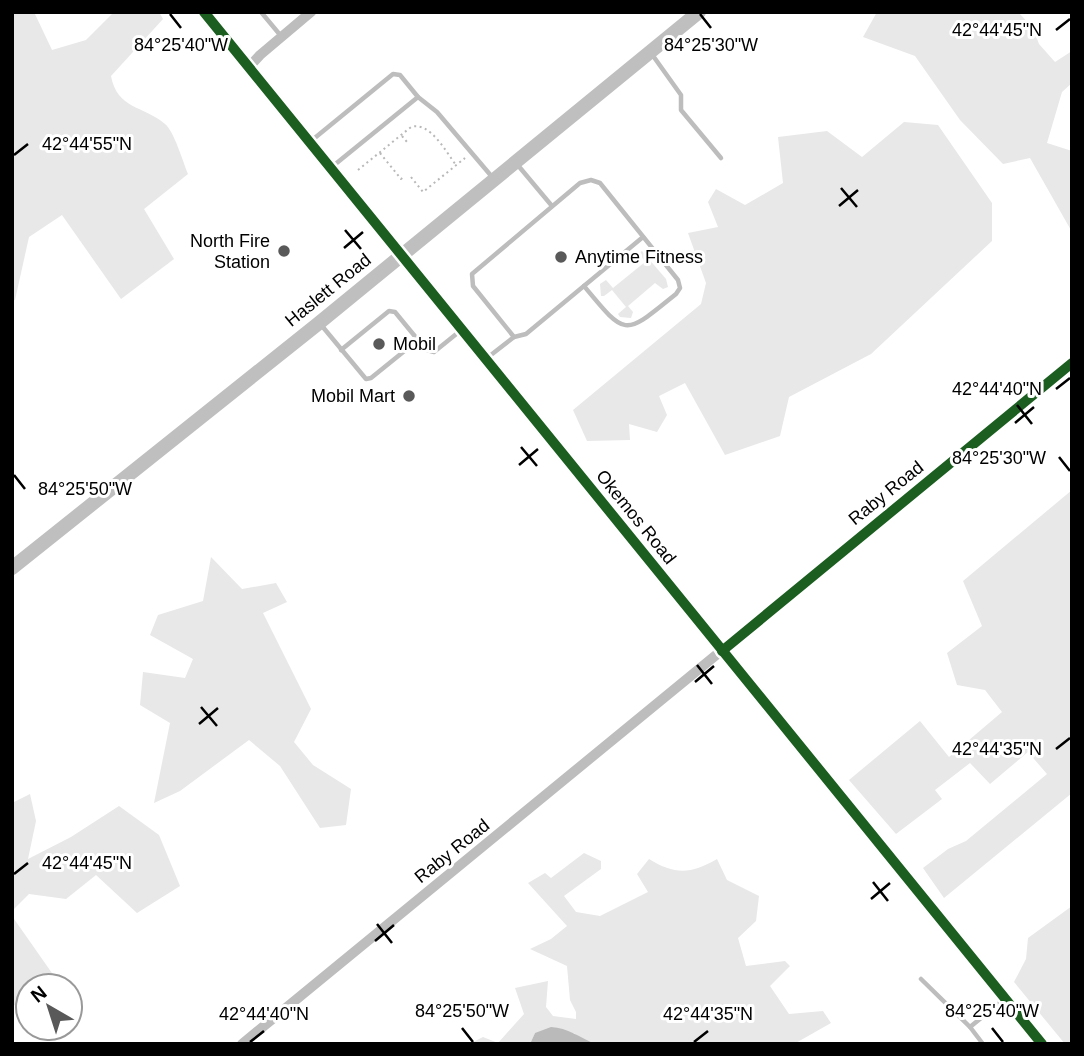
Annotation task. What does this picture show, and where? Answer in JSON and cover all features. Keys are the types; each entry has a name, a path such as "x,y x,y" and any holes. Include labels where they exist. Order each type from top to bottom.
{"street":[{"name":"Okemos Road","path":"204,12 1042,1044"},
{"path":"249,67 311,12"},
{"name":"Haslett Road","path":"12,568 319,323 699,12"},
{"name":"Raby Road","path":"242,1044 1072,363"}],"lane":[{"path":"261,12 281,37"},
{"path":"651,52 681,95 681,110 721,158"},
{"path":"308,143 393,74 400,75 418,97 437,112 494,180"},
{"path":"329,169 418,97"},
{"path":"516,162 552,206"},
{"path":"514,337 473,286 472,274 580,183 587,180 596,181 678,280 680,288 639,324 629,326 614,321 584,286"},
{"path":"485,360 514,337 526,334 643,237"},
{"path":"341,350 361,337 389,311 395,312 427,350 434,352 461,330"},
{"path":"319,323 366,379 371,378 418,340"},
{"path":"397,348 401,353"},
{"path":"380,361 385,367"},
{"path":"921,979 970,1027 983,1044"},
{"path":"970,1027 1006,998"}],"path":[{"path":"358,170 411,127 423,126 456,165"},
{"path":"401,135 407,142"},
{"path":"380,152 401,179 405,176"},
{"path":"411,177 423,192 472,153"},
{"path":"395,171 399,168"},
{"path":"434,176 438,180"}],"shaded area":[{"path":"12,12 34,12 52,50 86,40 114,12 159,12 163,19 111,76 114,87 125,101 165,124 175,140 188,174 144,209 174,259 121,299 62,215 29,237 15,300 12,301"},
{"path":"877,12 1018,12 1033,28 1039,44 1055,62 1072,51 1072,83 1062,92 1047,143 1072,151 1072,232 1030,158 1003,164 960,120 915,56 863,37"},
{"path":"904,122 938,125 992,203 992,241 871,354 789,397 780,436 725,455 685,383 659,396 667,415 657,432 629,424 630,440 587,441 573,410 701,304 706,283 688,233 718,227 708,202 716,189 745,205 783,183 778,137 827,131 862,157"},
{"path":"642,251 666,279 668,287 663,289 655,283 628,306 633,312 631,318 620,317 618,314 626,307 612,290 601,296 600,284 606,280 613,288 645,262 639,253"},
{"path":"1072,490 1072,793 944,898 923,868 948,849 966,841 1047,774 1028,752 990,784 970,763 935,790 942,799 896,834 849,780 920,721 949,757 1002,712 985,690 957,685 947,653 982,626 963,581"},
{"path":"211,557 242,589 276,583 287,602 263,613 311,709 294,742 313,765 351,789 346,825 320,828 280,766 249,740 180,791 154,803 170,723 140,705 143,672 185,678 193,659 150,635 158,615 203,601"},
{"path":"30,794 36,821 28,859 71,837 119,806 159,835 180,886 137,913 96,875 66,899 29,894 12,911 12,803"},
{"path":"584,853 601,861 601,869 564,896 576,912 600,916 648,892 637,874 649,859 667,868 683,871 699,868 717,859 727,880 759,896 756,921 738,938 746,966 785,961 790,966 770,986 789,1014 823,1011 831,1023 794,1044 595,1044 574,1033 535,1033 530,1044 469,1044 483,1037 498,1043 524,1014 515,988 548,981 546,1007 553,1016 576,1019 576,1012 570,1000 567,966 530,949 551,939 567,926 528,883 545,873 551,878"},
{"path":"1072,906 1072,1044 1065,1044 1014,982 1026,959 1028,938"},
{"path":"12,916 51,972 14,972 14,1005"},
{"path":"551,1027 568,1031 595,1044 530,1044 535,1033"}],"cycle path":[{"path":"204,12 1042,1044"},
{"path":"722,651 1072,363"}],"place":[{"name":"North Fire Station","path":"284,251"},
{"name":"Anytime Fitness","path":"561,257"},
{"name":"Mobil","path":"379,344"},
{"name":"Mobil Mart","path":"409,396"}]}
